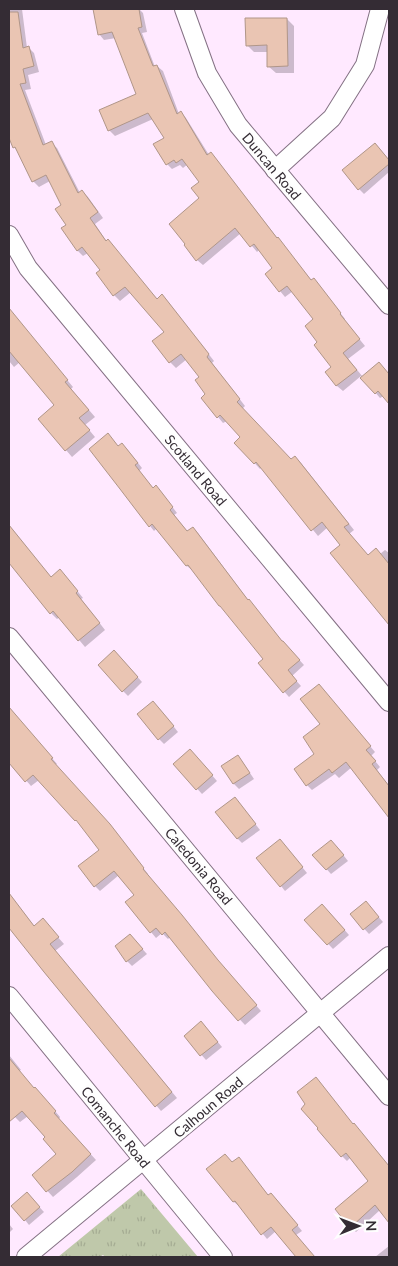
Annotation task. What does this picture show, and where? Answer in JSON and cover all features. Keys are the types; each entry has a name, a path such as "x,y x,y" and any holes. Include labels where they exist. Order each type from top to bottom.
{"street":[{"name":"Duncan Road","path":"184,9 207,73 238,125 389,304"},
{"path":"275,170 332,118 365,65 380,9"},
{"name":"Scotland Road","path":"9,235 28,268 389,702"},
{"name":"Caledonia Road","path":"9,637 389,1096"},
{"name":"Calhoun Road","path":"26,1257 389,956"},
{"name":"Comanche Road","path":"9,996 223,1257"}],"green space":[{"path":"141,1189 198,1257 105,1257 103,1255 100,1257 58,1257"}],"building":[{"path":"93,9 139,9 142,27 138,28 153,66 157,65 177,114 181,111 207,155 211,152 311,280 314,278 360,339 343,353 357,370 336,386 325,372 331,367 314,345 317,342 305,326 313,319 287,286 279,292 265,274 272,268 254,244 250,247 235,228 196,261 169,224 199,198 191,188 199,182 182,159 176,163 174,160 166,165 153,144 164,138 148,113 108,131 99,110 136,94 112,32 98,35"},
{"path":"9,12 18,12 23,48 29,46 34,66 23,69 26,83 20,84 43,145 52,141 78,193 82,190 98,212 90,218 106,241 108,239 157,299 162,294 209,354 207,357 240,399 237,402 291,459 295,456 349,524 344,527 368,555 376,548 389,564 389,625 330,553 340,545 322,522 311,531 256,462 254,464 234,443 240,437 220,415 217,418 201,398 205,394 195,380 199,377 181,354 169,363 152,341 164,332 125,287 113,296 96,273 100,270 82,247 77,251 61,228 66,225 55,209 61,205 46,175 32,182 9,138"},
{"path":"245,18 287,18 288,66 267,67 267,45 246,46"},
{"path":"375,143 389,160 389,164 358,190 342,170"},
{"path":"9,308 68,380 65,382 89,410 79,418 90,430 65,451 38,419 54,405 9,351"},
{"path":"379,362 389,374 389,404 378,391 375,394 360,378"},
{"path":"108,433 118,446 122,443 138,463 135,465 153,488 156,485 173,507 170,510 187,531 193,527 248,600 300,660 288,670 297,681 283,693 258,663 263,659 188,565 186,566 152,524 149,527 89,449"},
{"path":"9,525 51,577 60,569 100,623 78,641 53,611 50,614 9,563"},
{"path":"114,650 138,677 122,692 98,665"},
{"path":"319,684 371,746 366,750 376,761 372,764 389,786 389,818 346,762 332,773 329,769 306,786 294,769 314,754 303,737 320,724 300,699"},
{"path":"153,701 174,726 158,740 137,714"},
{"path":"9,707 53,758 51,759 110,824 143,869 257,1005 238,1021 165,932 162,935 156,928 150,933 125,902 134,895 114,871 94,887 78,866 99,850 76,820 33,775 25,782 9,763"},
{"path":"190,749 213,775 196,790 173,764"},
{"path":"238,755 250,773 233,784 221,766"},
{"path":"235,797 256,824 237,839 215,812"},
{"path":"280,839 303,867 280,887 256,858"},
{"path":"331,840 344,855 326,870 312,855"},
{"path":"9,893 34,926 43,918 59,937 50,944 172,1092 155,1107 9,928"},
{"path":"366,901 379,917 363,930 350,914"},
{"path":"322,904 345,930 327,945 304,920"},
{"path":"130,934 143,949 126,962 115,946"},
{"path":"201,1021 218,1042 200,1056 184,1036"},
{"path":"9,1058 56,1111 54,1113 91,1154 46,1192 32,1175 56,1154 43,1139 45,1137 22,1111 9,1122"},
{"path":"316,1077 389,1166 389,1223 375,1205 350,1228 335,1209 368,1181 346,1153 341,1157 301,1109 305,1104 297,1092"},
{"path":"225,1154 232,1162 239,1157 268,1195 271,1193 298,1225 292,1230 315,1257 296,1257 271,1227 261,1235 235,1201 233,1202 206,1169"},
{"path":"27,1192 40,1207 24,1221 11,1206"}]}
